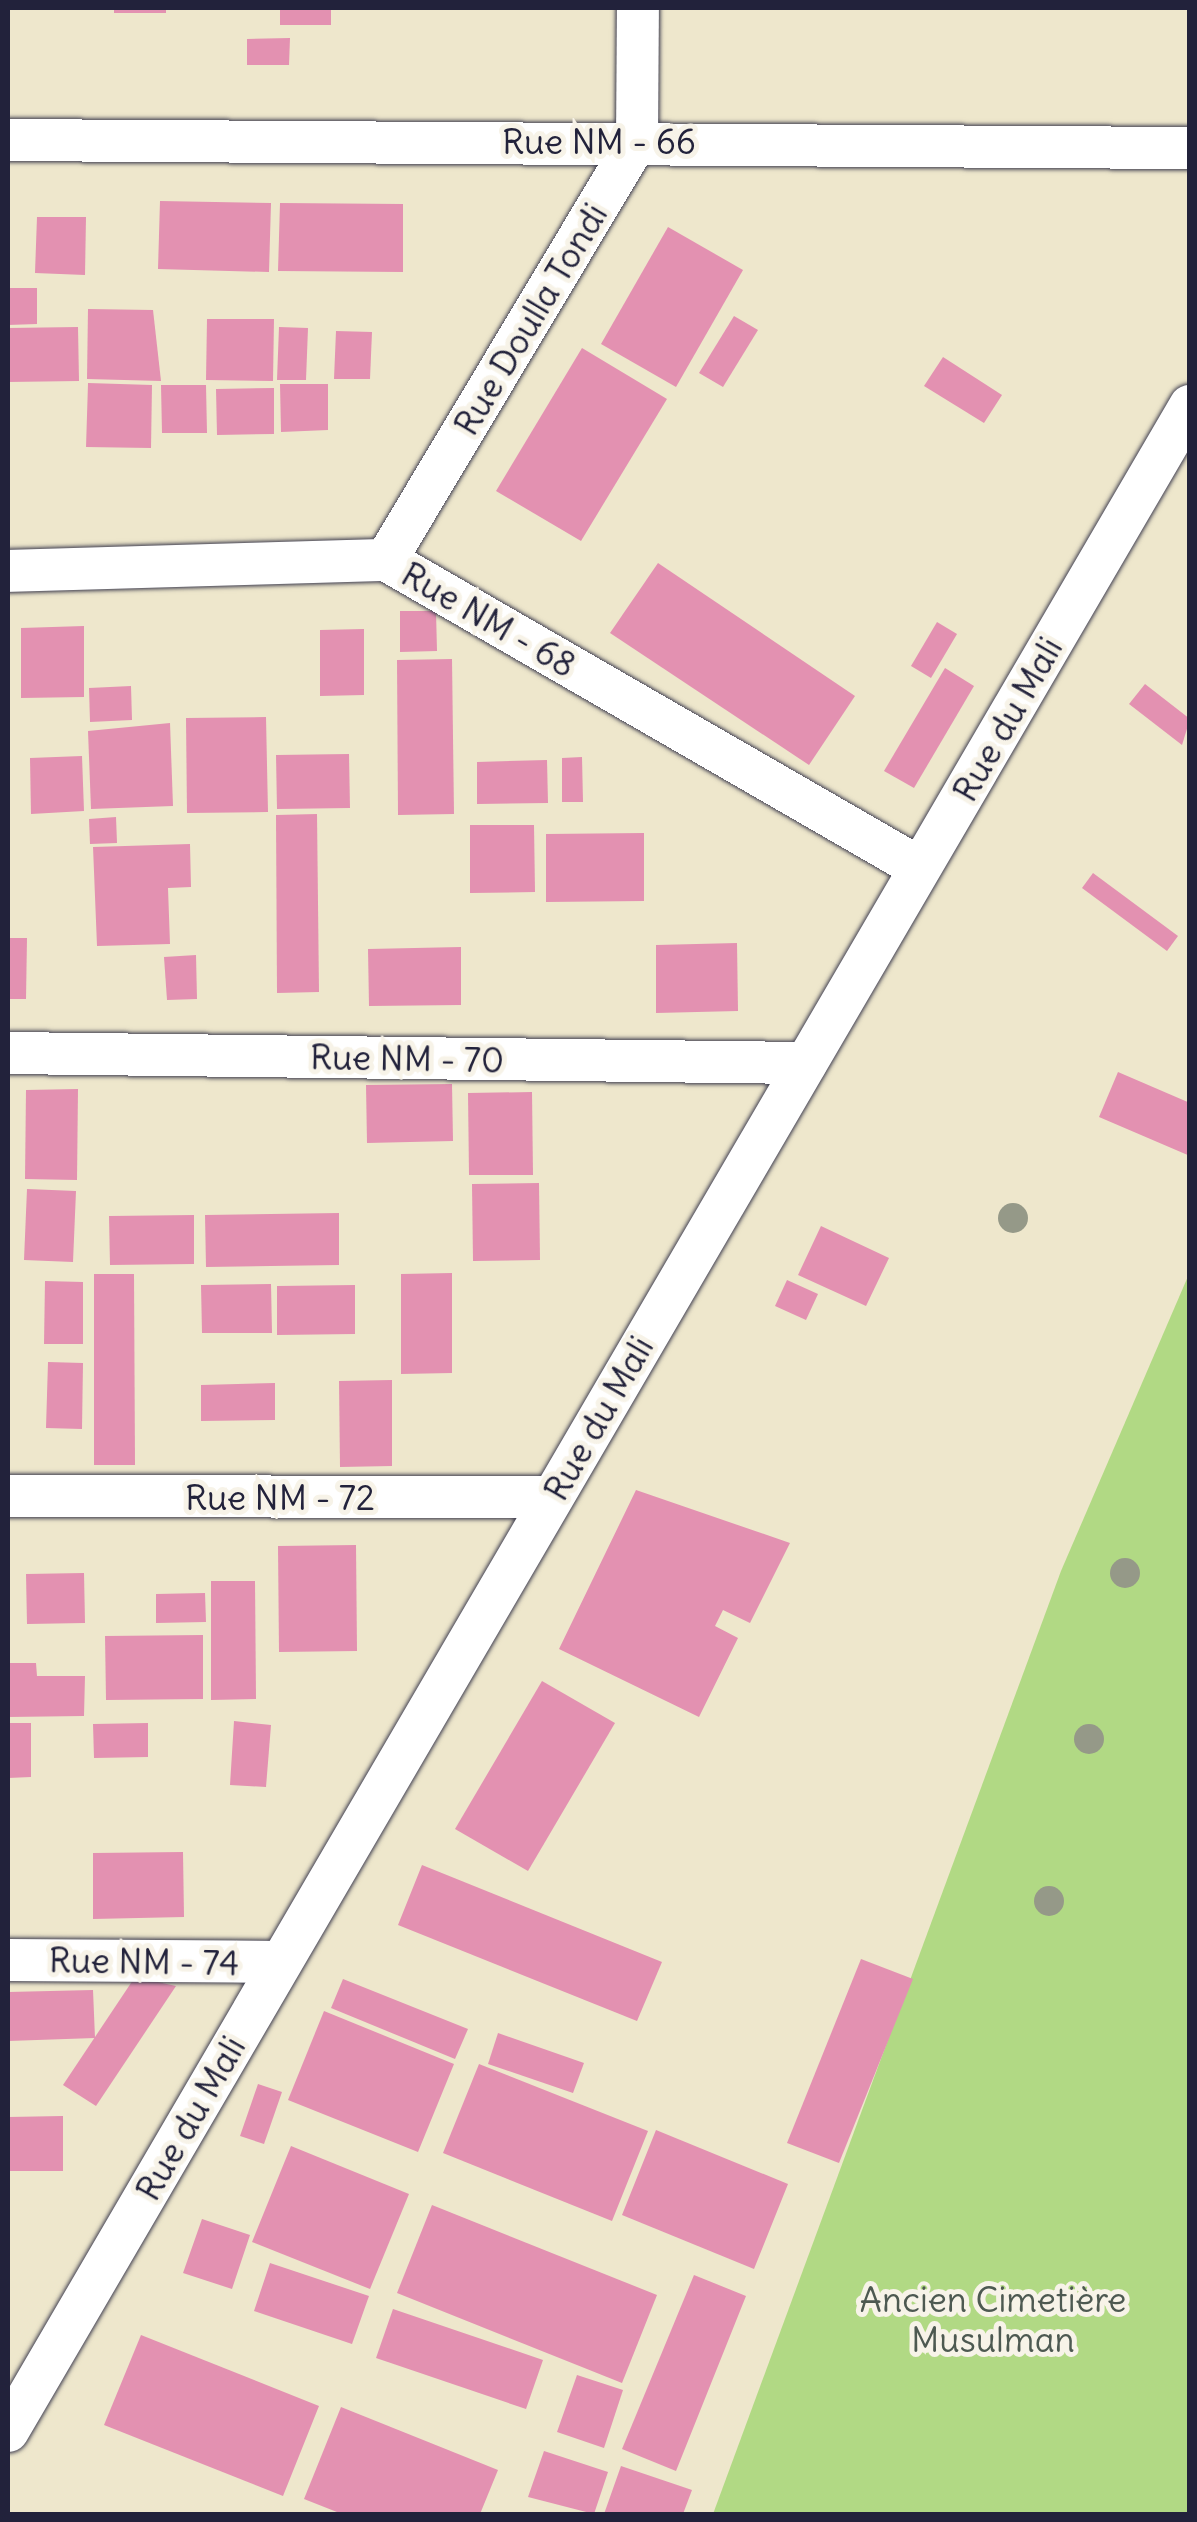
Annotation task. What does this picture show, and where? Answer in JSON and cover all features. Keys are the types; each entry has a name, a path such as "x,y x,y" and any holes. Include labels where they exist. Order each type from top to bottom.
{"street":[{"path":"637,141 638,8"},
{"name":"Rue NM - 66","path":"8,140 637,141 1190,148"},
{"name":"Rue Doulla Tondi","path":"386,560 637,141"},
{"name":"Rue du Mali","path":"8,2430 18,2394 280,1962 1190,406"},
{"name":"Rue NM - 68","path":"8,570 386,560 920,868"},
{"name":"Rue NM - 70","path":"8,1052 806,1063"},
{"name":"Rue NM - 72","path":"8,1496 552,1498"},
{"name":"Rue NM - 74","path":"8,1960 280,1962"}],"green space":[{"name":"Ancien Cimetière Musulman","path":"1189,1274 1189,2514 713,2514 1061,1571"}],"building":[{"path":"114,8 166,8 166,13 114,13"},
{"path":"280,8 331,8 331,25 280,25"},
{"path":"290,38 289,65 247,65 247,39"},
{"path":"160,201 271,203 269,272 158,269"},
{"path":"280,203 403,204 403,272 278,271"},
{"path":"37,217 86,217 85,275 35,273"},
{"path":"668,227 743,270 676,387 601,344"},
{"path":"8,288 37,288 37,324 8,325"},
{"path":"88,309 153,310 161,381 87,379"},
{"path":"734,316 758,330 723,387 699,373"},
{"path":"207,319 274,319 273,381 206,380"},
{"path":"78,327 79,381 8,382 8,328"},
{"path":"279,327 308,328 306,380 277,380"},
{"path":"336,331 372,332 370,379 334,379"},
{"path":"582,348 667,399 581,541 496,491"},
{"path":"943,357 1002,395 984,423 924,386"},
{"path":"88,383 152,385 151,448 86,447"},
{"path":"280,384 328,384 328,430 281,432"},
{"path":"161,385 206,385 207,433 162,433"},
{"path":"274,388 274,434 217,435 216,389"},
{"path":"658,563 855,696 809,765 610,633"},
{"path":"400,611 436,611 437,651 400,652"},
{"path":"937,622 957,634 931,678 911,666"},
{"path":"84,626 84,697 21,698 21,628"},
{"path":"364,629 364,695 320,696 320,630"},
{"path":"452,659 454,814 398,815 397,660"},
{"path":"945,668 974,686 914,788 884,771"},
{"path":"1145,684 1190,719 1182,745 1129,704"},
{"path":"131,686 132,720 90,722 89,688"},
{"path":"266,717 268,812 187,813 186,718"},
{"path":"170,723 173,806 91,809 88,731"},
{"path":"349,754 350,808 277,809 276,755"},
{"path":"82,756 84,811 31,814 30,758"},
{"path":"582,757 583,802 562,802 562,758"},
{"path":"547,760 548,803 477,804 477,762"},
{"path":"317,814 319,992 277,993 276,815"},
{"path":"116,817 117,843 90,844 89,819"},
{"path":"470,825 534,825 535,892 470,893"},
{"path":"644,833 644,901 546,902 546,834"},
{"path":"190,844 191,887 168,888 170,944 97,946 93,847"},
{"path":"1093,873 1178,936 1167,951 1082,888"},
{"path":"8,938 27,938 26,999 8,999"},
{"path":"737,943 738,1011 656,1013 656,945"},
{"path":"461,947 461,1005 369,1006 368,949"},
{"path":"196,955 197,999 167,1000 164,957"},
{"path":"1118,1072 1190,1103 1190,1156 1099,1117"},
{"path":"452,1084 453,1141 367,1143 366,1085"},
{"path":"78,1089 77,1180 25,1179 26,1090"},
{"path":"532,1092 533,1175 469,1175 468,1093"},
{"path":"539,1183 540,1260 473,1261 472,1184"},
{"path":"27,1189 76,1191 73,1262 24,1260"},
{"path":"339,1213 339,1265 206,1267 205,1215"},
{"path":"194,1215 194,1264 110,1265 109,1216"},
{"path":"821,1226 889,1258 866,1306 798,1275"},
{"path":"452,1273 452,1373 401,1374 401,1274"},
{"path":"94,1274 134,1274 135,1465 94,1465"},
{"path":"787,1280 818,1294 806,1320 775,1306"},
{"path":"45,1281 83,1282 83,1344 44,1344"},
{"path":"271,1284 272,1333 202,1333 201,1285"},
{"path":"355,1285 355,1334 277,1335 277,1286"},
{"path":"48,1362 83,1363 82,1429 46,1428"},
{"path":"392,1380 392,1466 340,1467 339,1381"},
{"path":"275,1383 275,1420 201,1421 201,1385"},
{"path":"636,1490 790,1543 750,1623 723,1610 715,1626 738,1638 699,1717 559,1649"},
{"path":"356,1545 357,1651 279,1652 278,1546"},
{"path":"84,1573 85,1623 27,1624 26,1574"},
{"path":"211,1581 255,1581 256,1699 211,1700"},
{"path":"205,1593 206,1622 156,1623 156,1594"},
{"path":"203,1635 203,1699 106,1700 105,1636"},
{"path":"8,1663 36,1663 37,1676 85,1676 84,1716 8,1717"},
{"path":"542,1681 615,1723 528,1871 455,1829"},
{"path":"234,1721 271,1725 266,1787 230,1785"},
{"path":"8,1723 31,1723 31,1777 8,1778"},
{"path":"148,1723 148,1757 94,1758 93,1724"},
{"path":"183,1852 184,1917 93,1919 93,1853"},
{"path":"422,1865 662,1962 637,2021 398,1925"},
{"path":"861,1959 913,1979 839,2163 787,2143"},
{"path":"135,1977 176,1986 96,2106 63,2085"},
{"path":"343,1979 468,2029 455,2059 331,2008"},
{"path":"93,1990 95,2038 8,2041 8,1992"},
{"path":"324,2011 454,2064 418,2152 288,2100"},
{"path":"498,2033 584,2063 573,2093 488,2064"},
{"path":"479,2064 648,2131 612,2221 443,2153"},
{"path":"258,2084 282,2092 264,2144 240,2136"},
{"path":"63,2116 63,2171 8,2171 8,2117"},
{"path":"656,2130 788,2184 754,2269 622,2215"},
{"path":"291,2146 409,2194 370,2289 252,2242"},
{"path":"432,2205 657,2295 622,2383 397,2293"},
{"path":"202,2219 250,2235 232,2289 183,2273"},
{"path":"270,2263 369,2296 352,2344 254,2311"},
{"path":"694,2275 746,2296 676,2471 622,2449"},
{"path":"393,2309 543,2360 526,2409 376,2358"},
{"path":"141,2335 319,2406 283,2496 104,2425"},
{"path":"577,2375 623,2390 604,2448 557,2432"},
{"path":"341,2407 498,2470 480,2514 342,2514 304,2499"},
{"path":"544,2451 608,2472 594,2514 528,2497"},
{"path":"621,2466 692,2490 683,2514 604,2514"}]}
